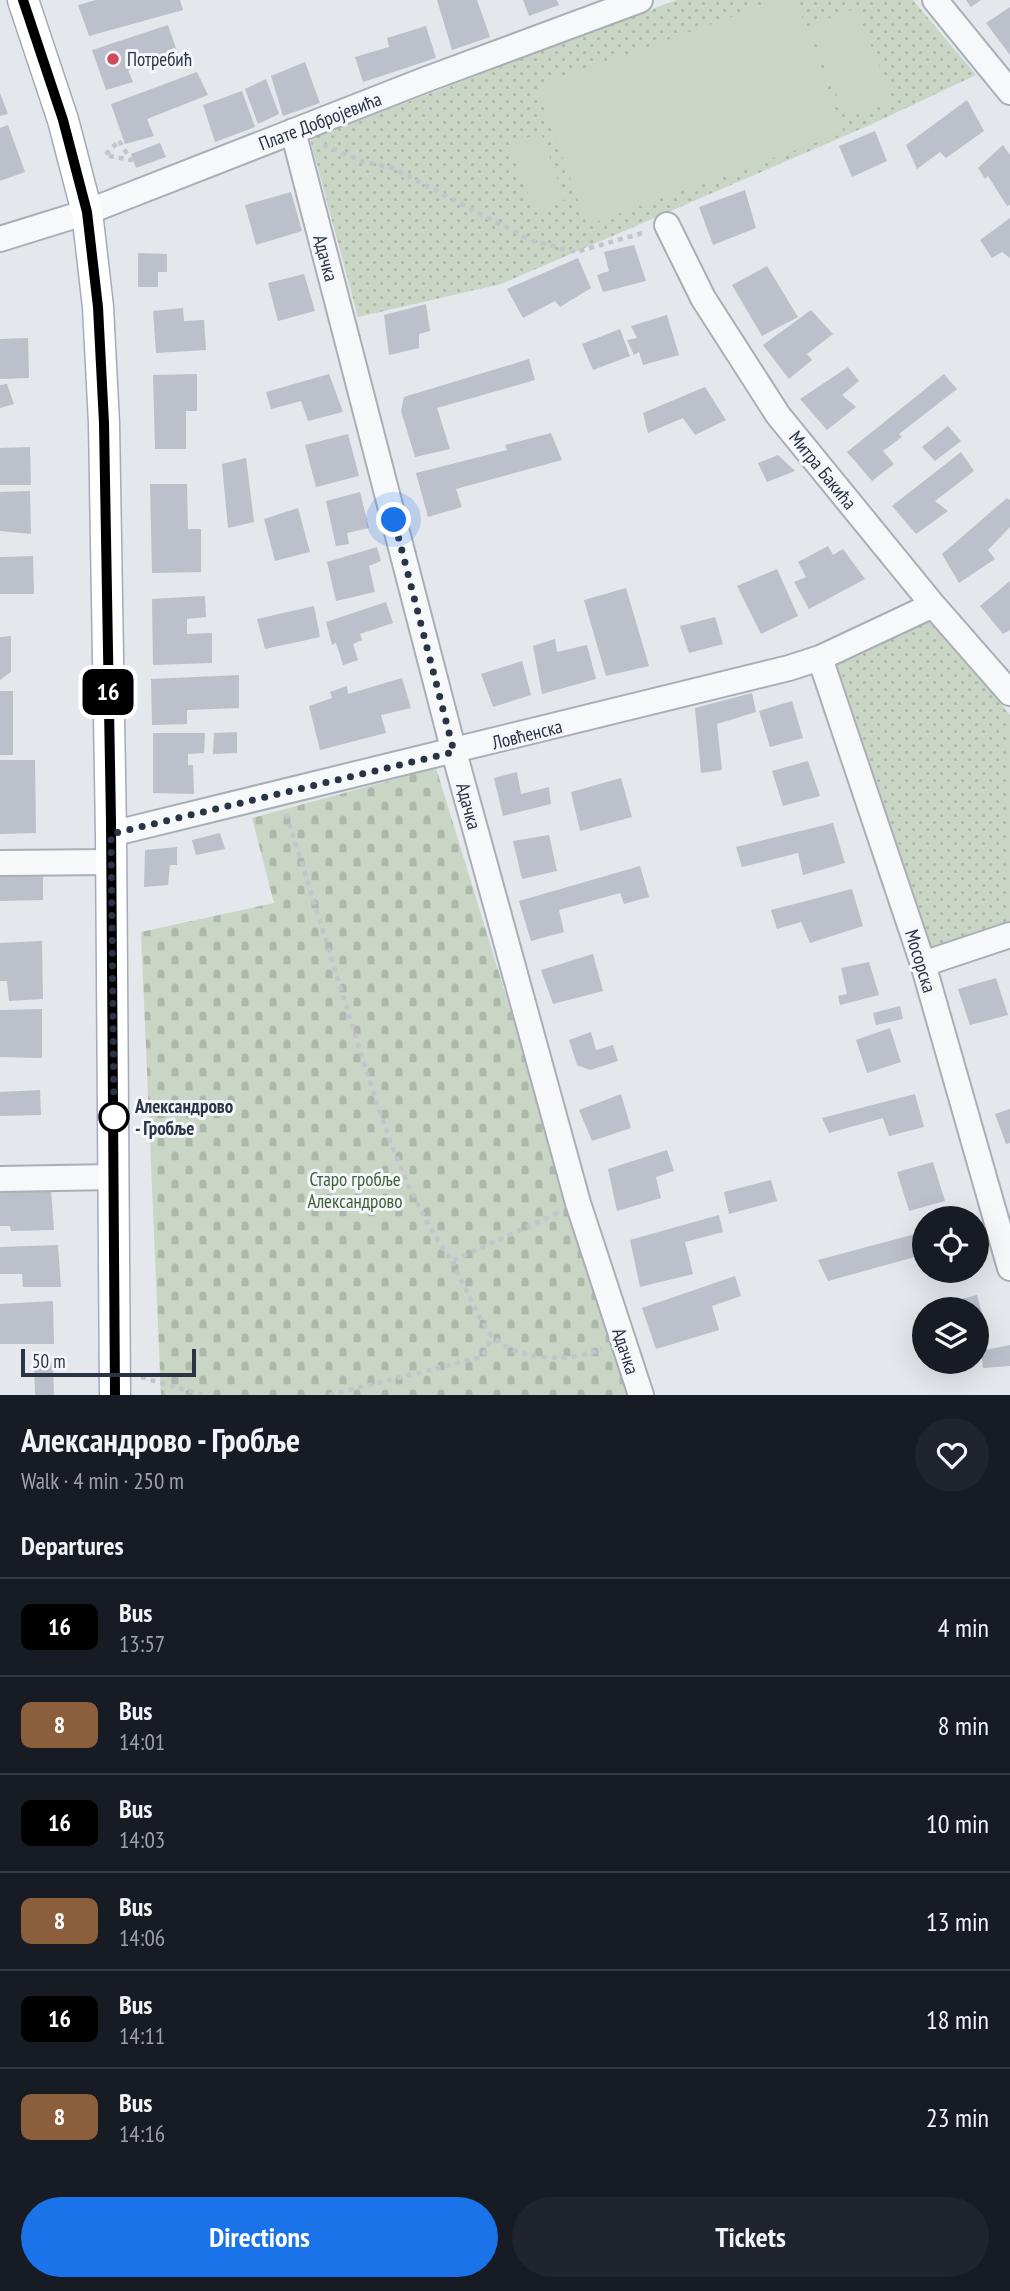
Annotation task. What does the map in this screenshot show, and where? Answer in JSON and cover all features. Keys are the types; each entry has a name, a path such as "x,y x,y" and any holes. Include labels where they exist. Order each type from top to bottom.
{"main road":[{"path":"23,0 63,120 87,212 102,378 111,848 115,1383"}],"street":[{"name":"Плате Добројевића","path":"0,239 87,212 640,0"},
{"path":"935,0 1010,92"},
{"name":"Адачка","path":"293,131 454,752 578,1203 641,1395"},
{"name":"Митра Бакића","path":"667,226 703,298 778,415 933,605 1010,693"},
{"name":"Ловћенска","path":"0,863 111,848 280,794 820,658 933,605"},
{"name":"Мосорска","path":"820,658 923,964 1010,1268"},
{"path":"923,964 1010,935"},
{"path":"0,1179 115,1177"}],"path":[{"path":"293,131 364,162 393,168 530,240 576,252 667,226"},
{"path":"119,141 131,160 118,158 105,155 119,141"},
{"path":"280,794 369,1077 406,1183 432,1233 452,1261 492,1337 539,1359 590,1353 623,1341"},
{"path":"452,1261 578,1203"},
{"path":"329,1395 482,1357 492,1337"},
{"path":"115,1383 203,1395"}],"green space":[{"path":"676,0 913,0 976,75 870,125 501,284 358,317 310,139"},
{"path":"779,0 796,0 844,133 587,225 537,86"},
{"path":"856,8 893,100 846,119 809,26"},
{"path":"541,133 565,200 534,211 510,143"},
{"path":"928,615 1010,715 1010,922 928,948 834,665"},
{"name":"Старо гробље Александрово","path":"436,768 629,1395 161,1395 141,932 274,903 252,818"}],"building":[{"path":"96,0 180,0 183,10 89,36 78,5"},
{"path":"437,0 477,0 490,37 452,50"},
{"path":"523,0 557,0 559,5 529,16"},
{"path":"966,0 981,0 971,7"},
{"path":"1010,7 1010,55 986,23"},
{"path":"168,25 178,54 128,70 133,82 106,90 92,50"},
{"path":"426,26 436,58 363,82 355,57 389,47 387,38"},
{"path":"305,62 320,103 283,116 271,76"},
{"path":"197,72 208,95 147,119 154,136 125,144 111,104"},
{"path":"266,79 279,114 258,124 245,89"},
{"path":"242,91 255,127 215,142 203,105"},
{"path":"0,93 8,114 0,116"},
{"path":"967,100 984,131 946,158 940,152 917,169 906,145"},
{"path":"8,125 25,172 0,181 0,128"},
{"path":"875,131 887,161 852,177 839,146"},
{"path":"160,143 166,157 136,168 131,154"},
{"path":"1003,145 1010,155 1010,205 1007,206 988,176 985,179 978,168"},
{"path":"745,190 756,228 713,245 699,207"},
{"path":"291,192 302,231 256,245 245,205"},
{"path":"1010,218 1010,258 1002,252 992,258 980,240"},
{"path":"634,245 646,281 603,292 597,275 609,271 604,252"},
{"path":"138,253 167,254 167,272 158,272 158,287 138,287"},
{"path":"578,258 591,288 560,307 555,301 523,318 507,289"},
{"path":"767,266 798,317 762,336 732,285"},
{"path":"304,274 315,311 278,321 268,283"},
{"path":"426,304 430,331 419,334 419,348 389,355 384,315"},
{"path":"183,308 184,321 204,320 206,350 156,353 153,311"},
{"path":"811,310 833,334 807,354 812,360 789,379 763,345"},
{"path":"667,315 679,355 643,365 639,352 634,355 627,340 637,338 631,326"},
{"path":"620,329 630,356 593,370 582,344"},
{"path":"28,338 29,378 0,379 0,339"},
{"path":"529,359 535,380 437,408 450,449 415,457 401,411 404,397"},
{"path":"848,367 859,381 842,395 856,407 827,430 800,399"},
{"path":"197,374 197,411 186,411 186,449 155,449 153,375"},
{"path":"329,374 343,412 308,421 301,401 271,409 266,392"},
{"path":"944,374 957,389 899,434 902,437 883,451 894,464 872,481 847,452"},
{"path":"7,384 14,404 0,408 0,385"},
{"path":"705,387 726,420 695,435 683,418 648,433 643,413"},
{"path":"948,426 961,441 935,461 922,447"},
{"path":"551,433 562,460 456,489 462,507 428,517 416,473 507,450 505,445"},
{"path":"348,434 359,476 316,487 305,445"},
{"path":"30,447 31,485 0,485 0,448"},
{"path":"961,452 974,471 935,501 948,511 916,534 892,506"},
{"path":"778,455 795,471 767,482 758,463"},
{"path":"246,458 254,522 228,528 222,464"},
{"path":"150,484 187,484 188,529 201,529 201,572 152,573"},
{"path":"30,491 31,534 0,531 0,492"},
{"path":"360,492 369,528 347,533 349,544 336,546 326,501"},
{"path":"1007,498 1010,500 1010,527 988,550 995,559 959,583 942,554"},
{"path":"298,508 310,552 275,561 264,519"},
{"path":"828,546 833,555 843,549 865,579 809,609 794,582 806,577 798,562"},
{"path":"377,547 381,561 369,566 375,592 336,601 327,562"},
{"path":"33,556 34,594 0,594 0,557"},
{"path":"777,569 798,616 761,634 737,586"},
{"path":"1010,581 1010,630 1003,634 980,606"},
{"path":"626,588 649,666 606,676 584,600"},
{"path":"205,596 206,617 187,619 187,634 212,633 212,663 153,665 152,599"},
{"path":"386,602 393,623 360,634 362,640 353,644 358,660 343,665 336,643 332,645 326,622"},
{"path":"314,606 320,637 265,649 257,619"},
{"path":"715,617 723,644 689,653 680,626"},
{"path":"11,636 11,672 0,680 0,637"},
{"path":"555,639 557,652 587,645 596,679 542,694 533,646"},
{"path":"522,661 531,695 493,707 481,674"},
{"path":"239,675 239,708 187,710 187,724 152,725 151,679"},
{"path":"402,678 411,708 381,715 386,733 320,750 309,706 332,698 330,692 347,686 348,694"},
{"path":"0,691 13,691 13,755 0,755"},
{"path":"752,693 756,712 717,724 722,770 701,773 695,708"},
{"path":"792,701 803,738 770,747 759,711"},
{"path":"237,732 237,753 213,754 214,733"},
{"path":"153,733 205,733 204,753 188,754 188,765 193,765 194,794 153,793"},
{"path":"0,760 35,760 36,833 0,834"},
{"path":"808,761 820,796 783,806 772,771"},
{"path":"517,772 521,794 549,787 551,804 503,816 494,778"},
{"path":"621,778 632,817 580,831 571,792"},
{"path":"833,823 845,863 803,875 798,853 742,867 736,847"},
{"path":"220,833 225,849 196,855 192,840"},
{"path":"549,835 557,871 522,879 513,841"},
{"path":"177,847 177,865 170,865 168,885 144,887 145,850"},
{"path":"640,866 649,897 624,904 620,893 559,910 564,932 531,941 519,901"},
{"path":"43,872 43,900 0,901 0,873"},
{"path":"852,889 863,926 810,943 801,922 777,929 771,910"},
{"path":"42,941 43,999 9,1001 7,981 0,981 0,943"},
{"path":"593,954 603,991 553,1004 541,970"},
{"path":"869,962 879,995 840,1005 838,996 847,994 841,968"},
{"path":"996,978 1008,1015 970,1025 958,989"},
{"path":"900,1006 903,1019 876,1025 873,1013"},
{"path":"42,1009 42,1058 0,1057 0,1010"},
{"path":"890,1028 901,1062 867,1073 856,1040"},
{"path":"591,1032 596,1050 613,1045 618,1061 590,1070 577,1065 569,1040"},
{"path":"40,1090 41,1115 0,1116 0,1092"},
{"path":"621,1094 631,1128 592,1141 579,1110"},
{"path":"915,1094 924,1127 889,1136 883,1118 829,1133 822,1118"},
{"path":"1010,1109 1010,1143 1006,1144 995,1114"},
{"path":"667,1150 674,1171 656,1177 661,1198 617,1211 608,1169"},
{"path":"933,1162 945,1201 927,1206 912,1206 912,1210 909,1211 897,1172"},
{"path":"771,1180 777,1201 729,1214 724,1192"},
{"path":"51,1190 54,1230 11,1231 10,1226 0,1226 0,1193"},
{"path":"719,1215 723,1232 685,1242 693,1274 640,1287 630,1240"},
{"path":"912,1235 912,1258 828,1281 818,1260"},
{"path":"58,1245 61,1287 23,1287 22,1274 0,1274 0,1247"},
{"path":"735,1276 741,1296 712,1306 719,1330 656,1349 642,1308"},
{"path":"53,1301 54,1344 0,1344 0,1304"},
{"path":"1010,1345 1010,1366 989,1368 989,1349"},
{"path":"34,1362 53,1362 54,1395 35,1395"}],"bus line":[{"name":"16","path":"23,0 63,120 87,212 102,366 111,821 115,1395"}],"place":[{"name":"Потребић","path":"113,59"},
{"name":"Александрово - Гробље","path":"114,1117"}],"route":[{"path":"114,1117 111,834 454,752 394,520"}]}
